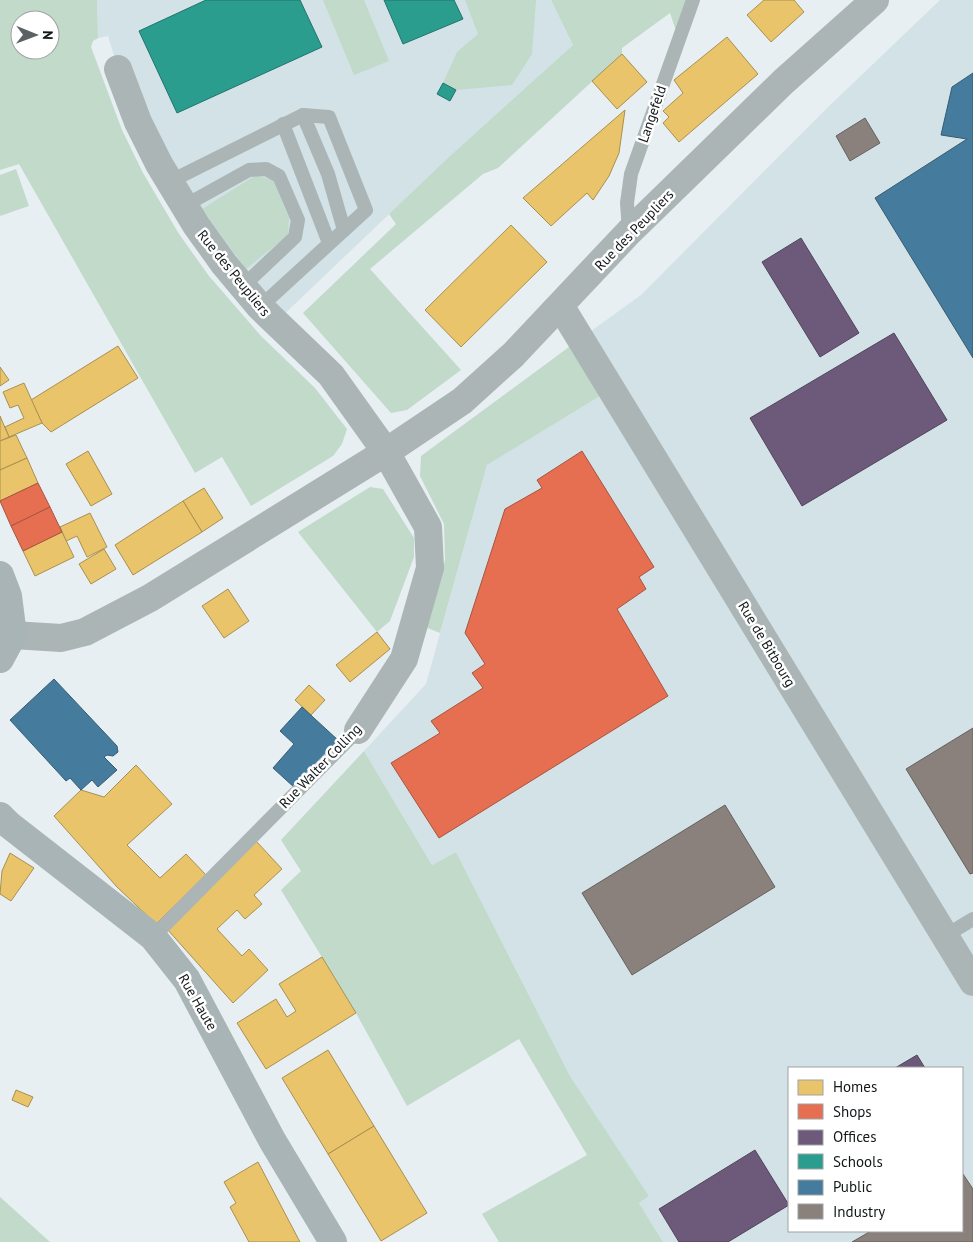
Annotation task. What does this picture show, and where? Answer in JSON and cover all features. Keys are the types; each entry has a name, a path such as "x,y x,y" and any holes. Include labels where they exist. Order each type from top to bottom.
{"main road":[{"path":"0,575 8,596 13,635 0,659"},
{"name":"Rue Haute","path":"0,816 153,937 187,980 272,1140 333,1242"}],"street":[{"name":"Rue des Peupliers","path":"13,635 61,638 85,632 150,598 386,452 462,401 514,355 630,232 783,82 875,0"},
{"name":"Rue des Peupliers","path":"118,69 138,122 169,182 224,264 260,307 330,375 386,452"},
{"name":"Rue de Bitbourg","path":"561,307 973,982"},
{"name":"Rue Walter Colling","path":"358,730 404,659 430,568 428,526 386,452"}],"lane":[{"name":"Langefeld","path":"630,232 627,204 631,174 692,0"},
{"path":"169,182 304,115 329,117 366,210 260,307"},
{"path":"304,115 328,174 344,230"},
{"path":"283,124 329,243"},
{"path":"184,206 249,170 266,169 279,176 298,220 295,237 242,286"},
{"name":"Rue Walter Colling","path":"153,937 358,730"},
{"path":"945,936 973,919"}],"shaded area":[{"path":"97,0 551,0 573,45 451,155 275,323 260,307 118,69 108,36 98,38"},
{"path":"940,0 973,0 973,1242 663,1242 639,1203 649,1196 570,1076 456,852 432,865 364,751 426,684 487,465 600,396 569,347 641,295 825,110"}],"green space":[{"path":"0,0 97,0 98,38 93,41 91,47 122,130 143,173 179,234 209,276 261,336 315,388 347,429 342,444 333,456 251,506 222,457 195,473 19,164 0,170"},
{"path":"323,0 364,0 389,61 354,75"},
{"path":"465,0 536,0 532,54 512,85 456,90 443,83 457,52 478,34"},
{"path":"551,0 693,0 678,37 670,13 622,48 622,54 498,168 483,174 370,269 461,370 407,410 391,413 303,313 396,224 389,214 451,155 573,45"},
{"path":"16,169 29,206 0,216 0,175"},
{"path":"256,175 273,180 289,218 288,235 246,269 202,209"},
{"path":"569,347 600,396 487,465 440,633 425,627 445,560 444,524 420,476 421,456"},
{"path":"370,487 383,489 414,538 414,557 390,621 377,632 298,532"},
{"path":"364,751 432,865 456,852 570,1076 649,1196 639,1203 663,1242 499,1242 482,1214 587,1155 519,1039 407,1106 356,1013 281,890 301,871 281,840"},
{"path":"0,1197 50,1242 0,1242"}],"building: Homes":[{"path":"764,0 794,0 804,12 771,42 747,15"},
{"path":"727,37 758,74 679,142 663,123 669,117 663,111 683,93 674,80"},
{"path":"622,54 647,82 617,109 592,81"},
{"path":"625,110 619,153 609,176 593,200 587,193 551,226 523,198"},
{"path":"511,225 547,262 461,347 425,310"},
{"path":"118,346 138,378 51,432 42,423 31,400"},
{"path":"0,367 9,380 0,386"},
{"path":"24,383 42,423 9,437 5,427 24,418 18,405 10,408 3,392"},
{"path":"0,416 9,437 0,441"},
{"path":"16,435 27,458 0,470 0,441"},
{"path":"88,451 112,494 91,506 66,464"},
{"path":"27,458 38,483 0,501 0,470"},
{"path":"204,488 223,518 202,532 183,501"},
{"path":"183,501 202,532 133,575 115,545"},
{"path":"90,513 107,547 87,557 77,536 66,541 60,527"},
{"path":"62,532 74,557 35,576 23,551"},
{"path":"104,549 116,569 91,584 79,564"},
{"path":"228,589 249,621 224,638 202,606"},
{"path":"377,632 390,649 350,682 336,665"},
{"path":"309,685 325,700 311,715 295,700"},
{"path":"136,765 172,804 127,845 160,878 186,854 206,875 156,924 117,887 54,816 81,790 104,797"},
{"path":"256,841 282,869 254,895 262,904 245,919 237,910 217,929 242,956 249,949 268,970 233,1003 167,929"},
{"path":"10,853 34,868 11,901 0,894 2,871"},
{"path":"322,957 356,1013 266,1069 237,1023 276,999 287,1017 296,1011 279,984"},
{"path":"328,1050 374,1126 328,1154 282,1078"},
{"path":"16,1090 33,1097 28,1107 12,1100"},
{"path":"374,1126 427,1213 381,1241 328,1154"},
{"path":"258,1162 300,1242 249,1242 230,1207 236,1203 224,1182"}],"building: Shops":[{"path":"582,451 654,567 639,577 646,589 617,609 668,696 439,838 391,763 440,733 431,721 483,688 472,673 485,664 465,633 505,509 542,488 537,480"},
{"path":"38,483 50,507 11,526 0,501"},
{"path":"50,507 62,532 23,551 11,526"}],"building: Offices":[{"path":"801,238 859,333 820,357 762,262"},
{"path":"894,333 947,420 802,506 750,418"},
{"path":"917,1055 924,1067 897,1067"},
{"path":"755,1150 788,1203 788,1206 728,1242 679,1242 659,1209"}],"building: Schools":[{"path":"206,0 300,0 322,47 177,113 139,31"},
{"path":"384,0 454,0 463,19 403,44"},
{"path":"443,83 456,90 450,101 437,94"}],"building: Public":[{"path":"973,73 973,358 875,198 967,139 941,135 952,87"},
{"path":"54,679 117,746 118,752 113,756 107,755 104,757 117,770 98,787 92,780 81,790 70,778 66,781 10,720"},
{"path":"302,707 339,741 296,789 273,768 294,744 280,731"}],"building: Industry":[{"path":"865,118 880,143 850,161 836,136"},
{"path":"973,728 973,873 970,874 906,769"},
{"path":"725,805 775,887 632,975 582,893"},
{"path":"963,1174 973,1189 973,1242 852,1242 869,1232 963,1232"}]}
